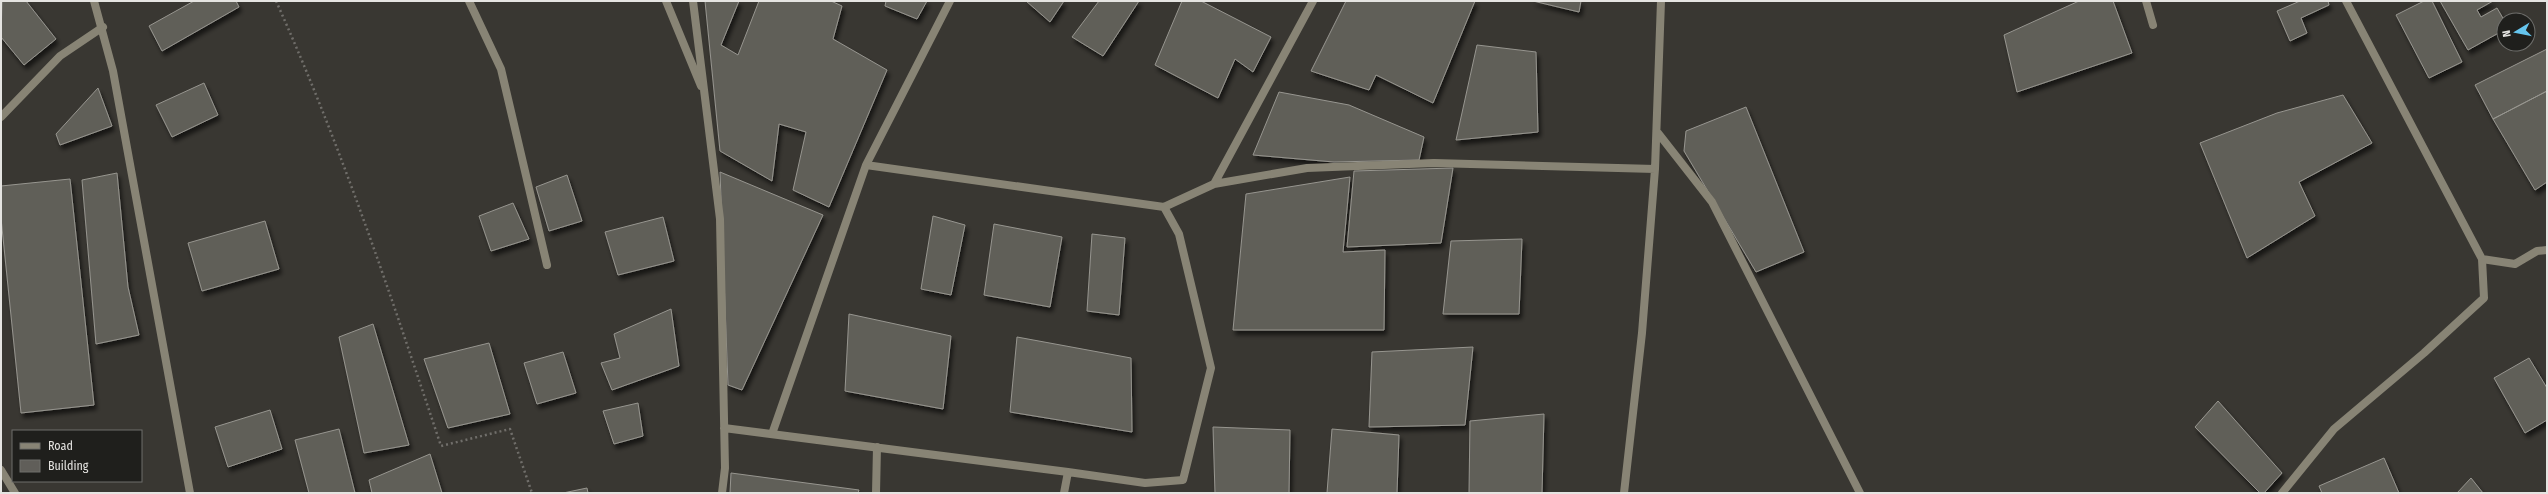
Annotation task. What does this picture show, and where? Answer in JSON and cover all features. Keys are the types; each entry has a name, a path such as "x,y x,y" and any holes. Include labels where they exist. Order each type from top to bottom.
{"street":[{"path":"94,1 103,27 190,493"},
{"path":"469,1 501,69 547,265"},
{"path":"666,1 705,96"},
{"path":"694,1 720,219 725,468 722,493"},
{"path":"772,434 866,165 950,1"},
{"path":"1214,184 1313,1"},
{"path":"1624,493 1642,333 1658,133 1661,1"},
{"path":"2146,1 2153,25"},
{"path":"2282,493 2334,429 2424,353 2484,298 2482,259 2346,1"},
{"path":"1,117 60,56 103,27"},
{"path":"1658,133 1712,202 1860,493"},
{"path":"866,165 1164,207 1214,184 1307,168 1434,163 1655,169"},
{"path":"724,428 1144,483 1183,480 1211,368 1179,234 1164,207"},
{"path":"2482,259 2515,264 2538,251 2547,250"},
{"path":"876,493 877,448"},
{"path":"1,470 15,493"},
{"path":"1064,493 1068,472"}],"path":[{"path":"276,1 314,86 395,309 441,446 510,429 532,493"}],"building":[{"path":"2,1 26,1 56,39 24,65 1,37"},
{"path":"194,1 236,1 239,7 162,51 149,26"},
{"path":"705,1 739,1 721,45 738,55 759,1 831,1 842,6 833,39 887,70 829,207 793,190 806,132 779,124 772,181 720,151"},
{"path":"886,1 927,1 917,19 885,6"},
{"path":"1026,1 1064,1 1050,22"},
{"path":"1099,1 1139,1 1103,56 1072,37"},
{"path":"1182,1 1201,1 1271,37 1253,72 1235,59 1218,98 1155,65"},
{"path":"1346,1 1475,1 1433,103 1376,75 1369,90 1311,71"},
{"path":"1533,1 1581,1 1579,12"},
{"path":"2079,1 2113,1 2132,53 2017,92 2004,35"},
{"path":"2300,1 2328,1 2329,5 2301,18 2307,33 2290,41 2277,11"},
{"path":"2424,1 2432,1 2462,62 2429,78 2396,15"},
{"path":"2440,1 2493,1 2477,10 2481,17 2497,8 2499,12 2496,12 2496,34 2468,50"},
{"path":"1477,45 1536,52 1538,132 1456,140"},
{"path":"2547,49 2547,91 2493,119 2475,85"},
{"path":"204,83 218,115 172,137 156,105"},
{"path":"98,88 112,126 60,145 56,134"},
{"path":"2547,91 2547,182 2535,190 2493,119"},
{"path":"1279,92 1349,105 1424,137 1419,160 1334,162 1253,155"},
{"path":"2343,95 2372,143 2299,182 2315,216 2247,258 2200,143 2277,113"},
{"path":"1746,107 1804,252 1756,272 1684,151 1686,131"},
{"path":"1453,168 1441,243 1347,247 1354,171"},
{"path":"720,172 823,215 742,390 728,385"},
{"path":"117,173 128,287 139,335 96,344 82,180"},
{"path":"567,175 582,221 549,231 536,187"},
{"path":"1350,177 1343,252 1385,250 1384,330 1233,330 1246,194"},
{"path":"70,179 94,405 21,413 1,218 1,186"},
{"path":"513,203 529,239 491,251 479,216"},
{"path":"933,216 965,225 951,295 921,289"},
{"path":"663,217 674,261 618,275 605,232"},
{"path":"265,221 279,269 202,291 188,243"},
{"path":"994,224 1062,237 1050,307 984,295"},
{"path":"1092,234 1125,238 1119,315 1087,311"},
{"path":"1522,239 1519,314 1443,314 1451,241"},
{"path":"671,309 679,366 612,390 601,363 620,358 614,334"},
{"path":"849,314 951,336 943,409 845,391"},
{"path":"373,324 409,445 364,453 339,337"},
{"path":"1017,337 1131,358 1132,432 1010,412"},
{"path":"489,343 510,414 448,428 424,359"},
{"path":"1473,347 1465,425 1369,427 1372,352"},
{"path":"563,352 576,393 537,404 524,363"},
{"path":"2529,358 2547,388 2547,420 2525,433 2494,378"},
{"path":"2218,401 2282,473 2264,493 2260,493 2195,427"},
{"path":"638,403 643,436 614,444 603,411"},
{"path":"270,410 282,449 228,467 215,427"},
{"path":"1544,414 1542,493 1469,493 1470,421"},
{"path":"1213,427 1290,430 1289,493 1215,493"},
{"path":"339,429 355,493 309,493 295,440"},
{"path":"1332,429 1399,435 1397,493 1327,493"},
{"path":"430,454 442,493 372,493 369,480"},
{"path":"2384,458 2399,493 2322,493 2319,486"},
{"path":"731,473 859,490 858,493 730,493"},
{"path":"2471,478 2483,493 2457,493"},
{"path":"587,488 588,493 563,493"}]}
